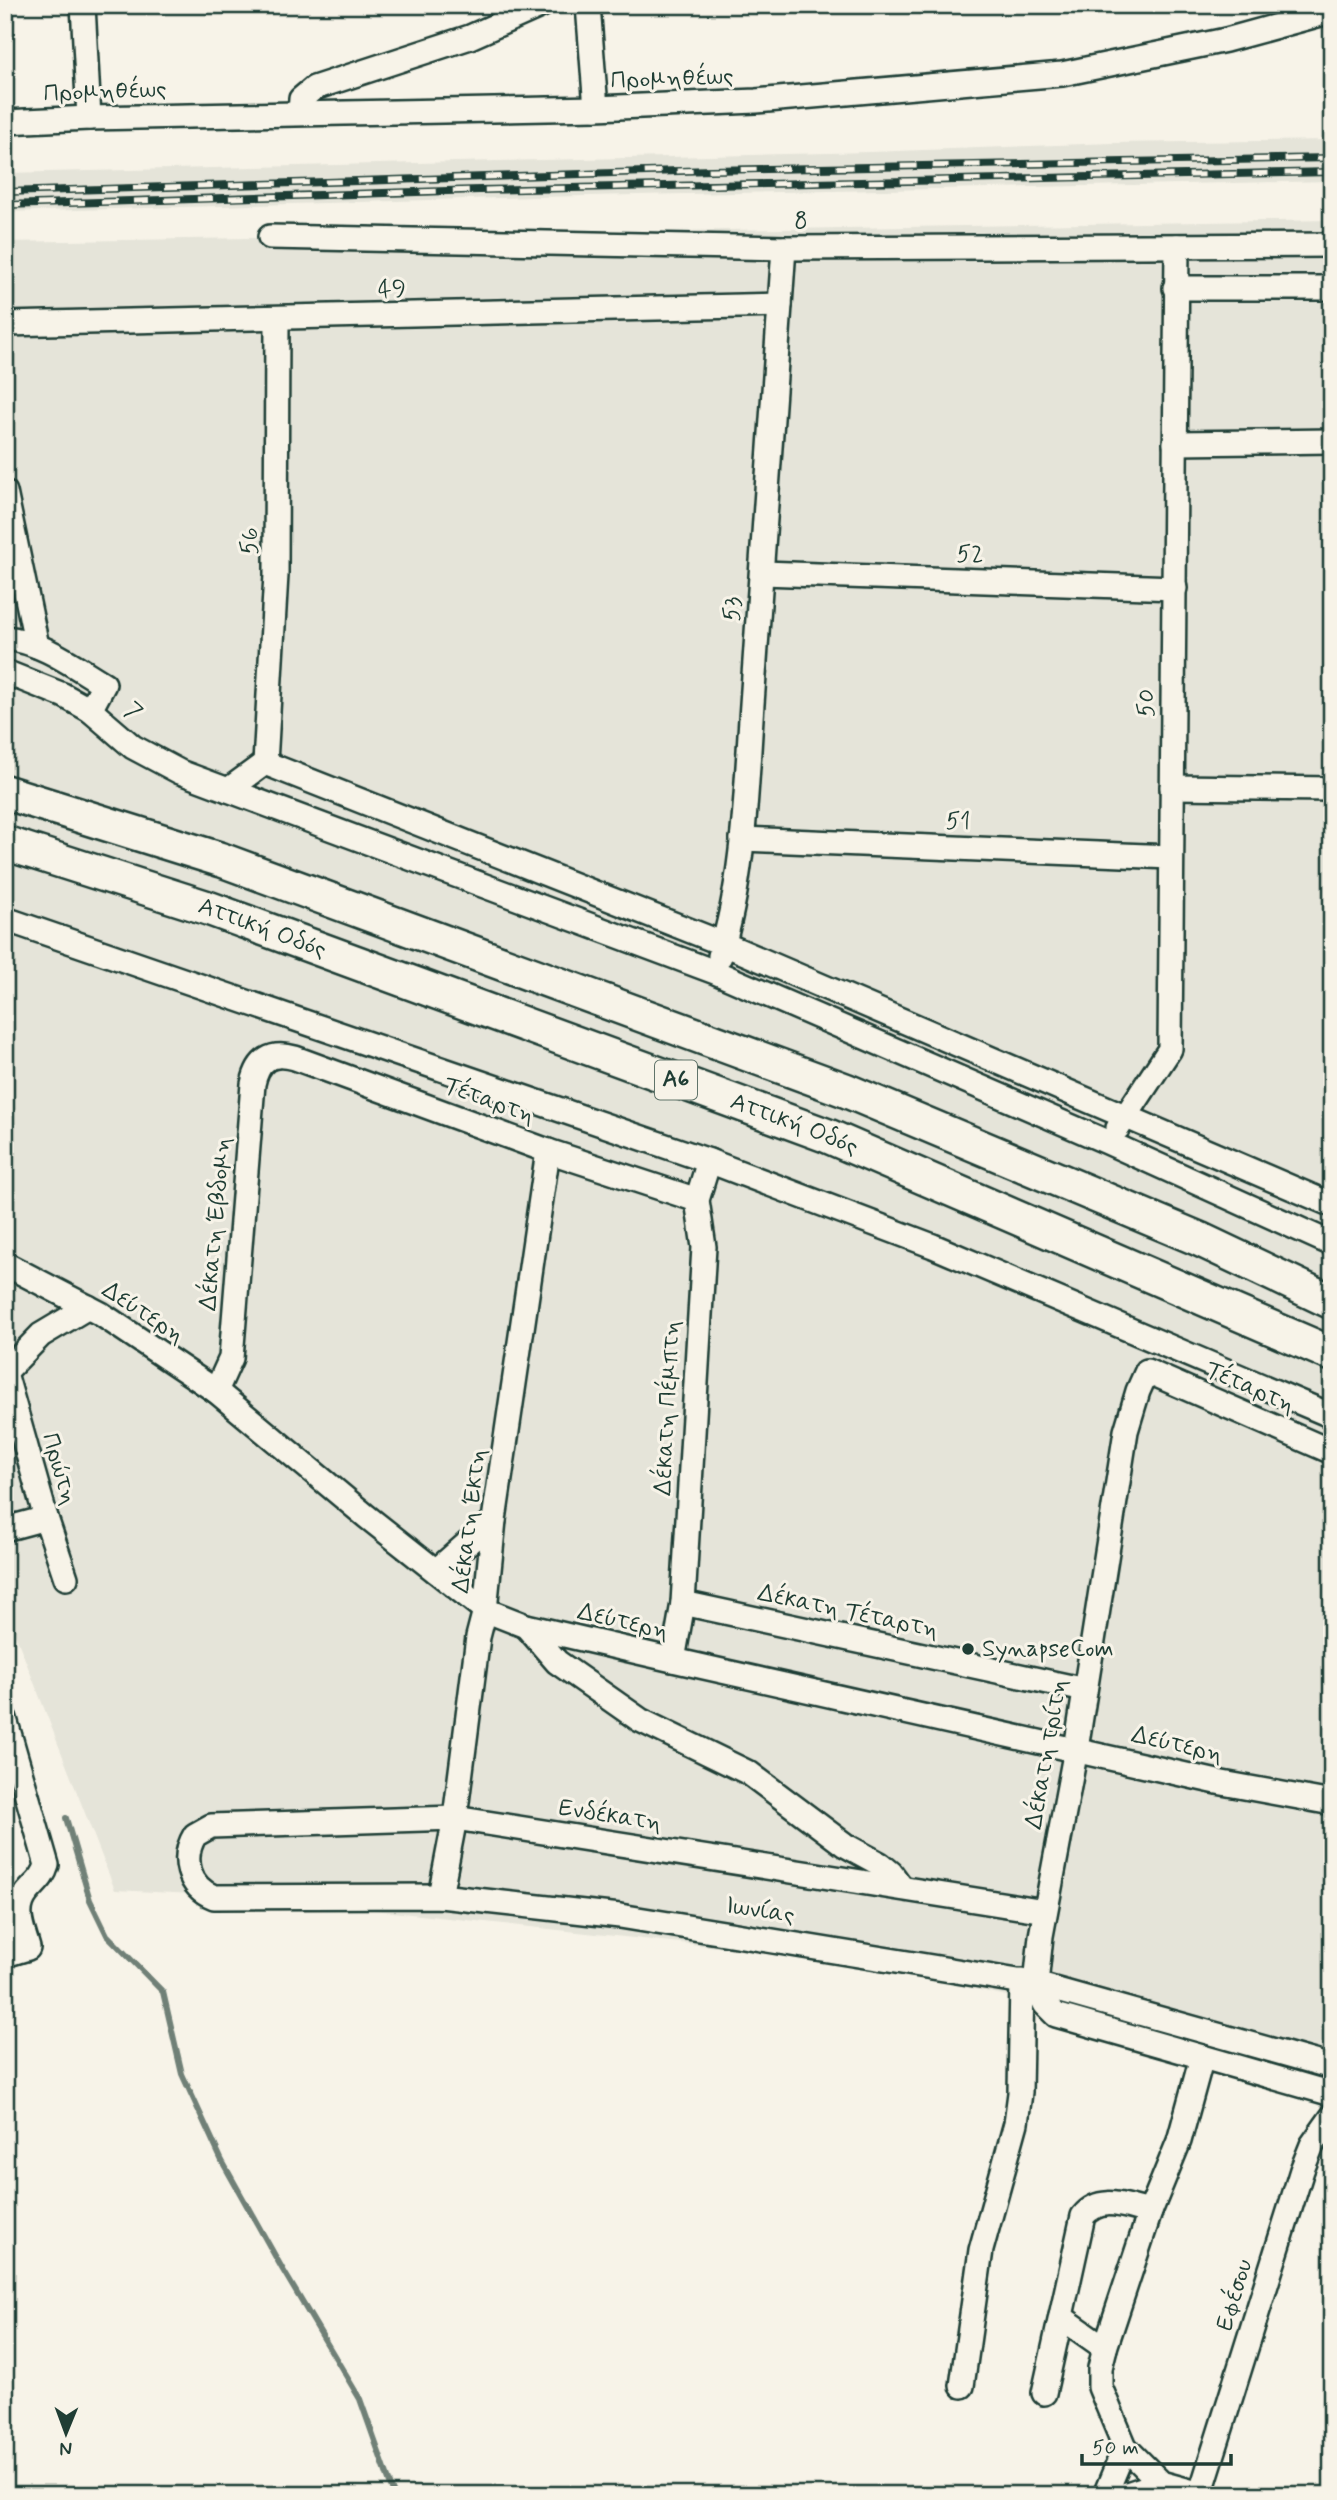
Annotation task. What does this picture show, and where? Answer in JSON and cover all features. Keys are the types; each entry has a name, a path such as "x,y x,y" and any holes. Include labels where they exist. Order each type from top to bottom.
{"highway":[{"name":"Αττική Οδός","path":"5,792 222,860 845,1090 1199,1239 1332,1302"},
{"name":"Αττική Οδός","path":"5,843 208,908 828,1136 1332,1354"}],"street":[{"path":"83,5 89,118"},
{"path":"300,113 301,99 314,88 471,37 542,5"},
{"path":"588,5 596,108"},
{"name":"Προμηθέως","path":"5,122 755,102 1062,74 1226,40 1332,11"},
{"name":"8","path":"270,237 784,248 1332,245"},
{"name":"50","path":"1107,1142 1127,1117 1170,1049 1177,246"},
{"name":"53","path":"715,972 731,920 742,839 784,248"},
{"path":"1175,288 1332,288"},
{"name":"49","path":"5,324 780,305"},
{"name":"56","path":"265,762 276,575 277,319"},
{"path":"1175,443 1332,441"},
{"path":"5,492 37,646"},
{"name":"52","path":"762,573 1175,588"},
{"path":"5,638 22,640 37,646 104,684 90,710"},
{"name":"7","path":"5,672 63,695 90,710 133,747 157,761 715,972 1107,1142 1332,1244"},
{"path":"228,790 265,762 724,944 1332,1205"},
{"path":"1172,787 1332,789"},
{"name":"51","path":"742,839 1171,857"},
{"path":"5,919 709,1161 933,1246 1332,1416"},
{"name":"Τέταρτη","path":"265,1061 273,1056 295,1058 548,1151 697,1200"},
{"name":"Δέκατη Έβδομη","path":"216,1391 231,1358 253,1084 265,1061"},
{"name":"Δέκατη Έκτη","path":"440,1896 455,1818 478,1637 485,1610 494,1520 548,1151"},
{"name":"Δέκατη Πέμπτη","path":"673,1660 683,1604 704,1247 697,1200 709,1161"},
{"name":"Δεύτερη","path":"5,1264 88,1307 216,1391 485,1610 526,1626 673,1660 1217,1782 1332,1803"},
{"name":"Πρώτη","path":"66,1578 5,1373 41,1335 88,1307"},
{"name":"Τέταρτη","path":"1147,1371 1332,1452"},
{"name":"Δέκατη τρίτη","path":"962,2386 981,2250 1016,2123 1029,1982 1076,1749 1126,1431 1147,1371"},
{"path":"5,1455 24,1439"},
{"path":"5,1530 46,1518"},
{"path":"436,1571 494,1520"},
{"name":"Δέκατη Τέταρτη","path":"683,1604 1085,1689"},
{"path":"526,1626 557,1662 619,1706 640,1720 749,1773 845,1845 880,1864 902,1888"},
{"path":"5,1955 28,1948 19,1913 22,1902 44,1875 47,1865 14,1775 7,1728"},
{"name":"Ενδέκατη","path":"188,1862 190,1843 195,1835 211,1826 455,1818 1045,1911"},
{"name":"Ιωνίας","path":"188,1862 193,1881 199,1889 214,1897 440,1896 620,1916 1029,1982 1332,2067"},
{"path":"1029,1982 1056,2015 1332,2094"},
{"path":"1200,2494 1161,2483 1125,2447 1100,2387 1100,2368 1150,2212 1179,2141 1202,2057"},
{"name":"Εφέσου","path":"1200,2494 1302,2170 1312,2145 1332,2117"},
{"path":"1044,2393 1083,2216 1098,2204 1110,2203 1150,2212"},
{"path":"1061,2316 1105,2348"},
{"path":"1105,2495 1125,2447"},
{"path":"1124,2495 1161,2483"}],"shaded area":[{"path":"1332,140 1332,181 535,197 5,212 5,173 870,152 1112,143"},
{"path":"1332,220 1332,2068 848,1961 252,1897 115,1890 5,1608 5,242"}],"waterway":[{"path":"66,1818 90,1900 107,1935 163,1992 182,2074 222,2161 360,2399 394,2495"}],"railway":[{"path":"5,192 712,170 1332,158"},
{"path":"5,205 479,190 1332,172"}],"place":[{"name":"SynapseCom","path":"968,1649"}]}
